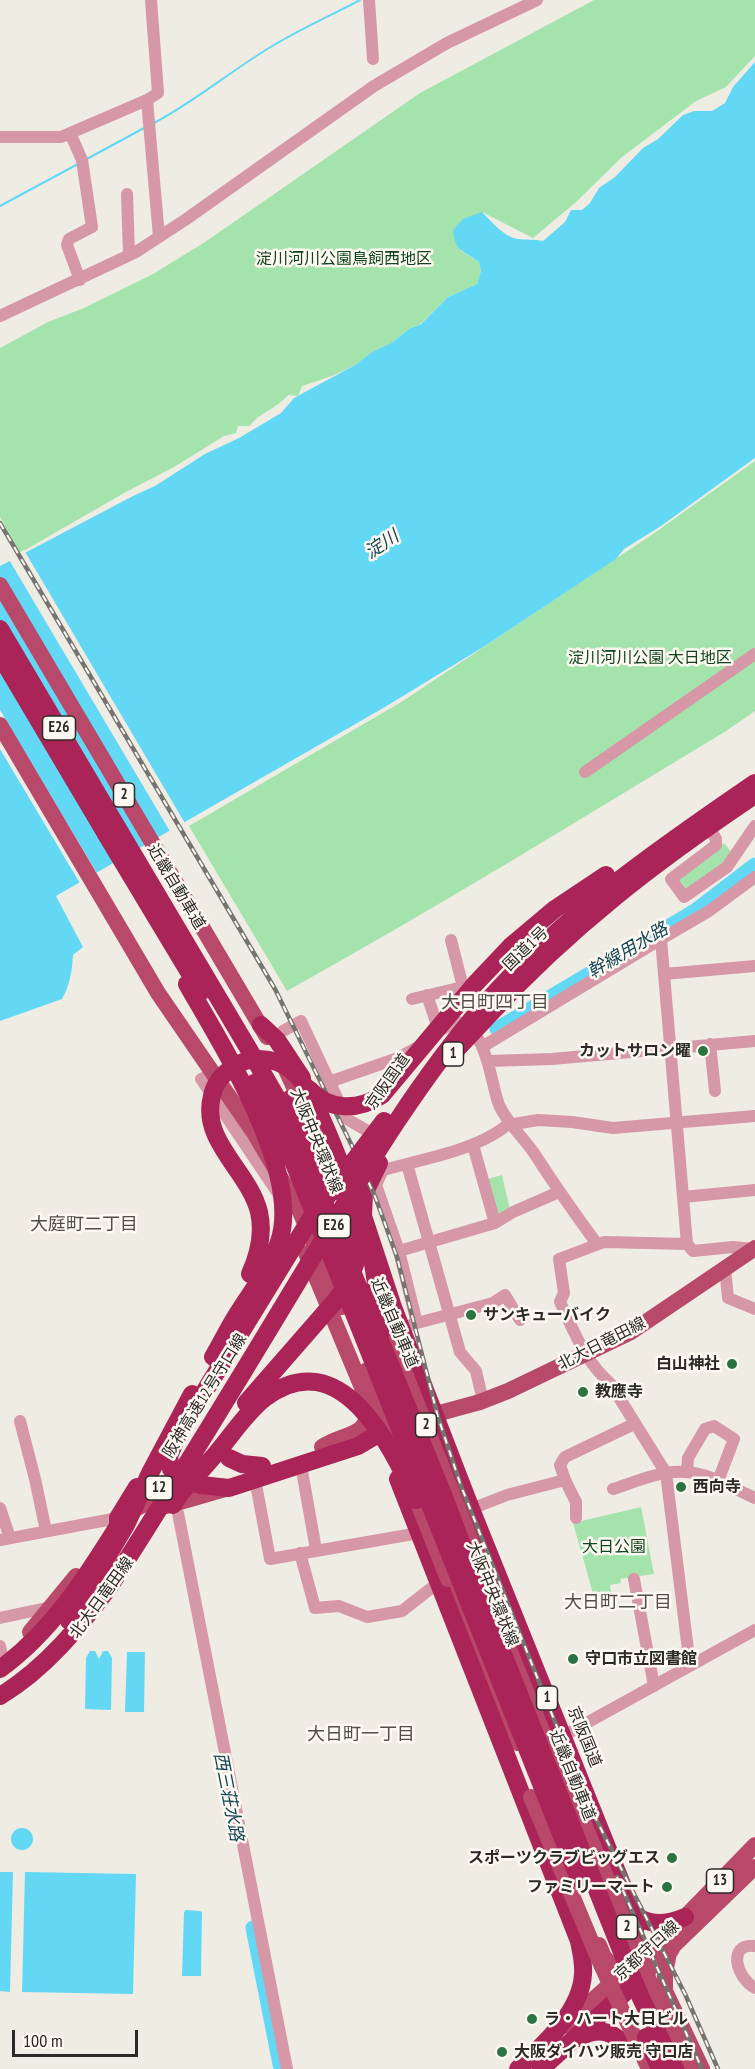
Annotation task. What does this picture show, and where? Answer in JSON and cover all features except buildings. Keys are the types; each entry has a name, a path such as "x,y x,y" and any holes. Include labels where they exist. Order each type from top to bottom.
{"highway":[{"name":"近畿自動車道","path":"0,629 187,942 292,1128 398,1383 623,1955 675,2069"},
{"name":"近畿自動車道","path":"0,656 252,1079 293,1161 611,1959 660,2069"},
{"name":"京阪国道","path":"391,1119 425,1062 477,997 539,934 606,875 755,770"},
{"name":"京阪国道","path":"380,1432 372,1432 332,1446 322,1447 258,1473 229,1488 201,1485 183,1480 171,1469 169,1456 175,1439 311,1218 493,996 579,912 647,857 755,783"},
{"name":"国道1号","path":"436,1414 409,1326 393,1307 366,1227 362,1206 368,1183 400,1124 439,1070 478,1040 536,966 594,913 654,865 715,822 755,801"},
{"path":"69,1621 126,1525 155,1464 233,1320 270,1264 279,1241 284,1214 280,1184 261,1125 237,1074 144,907 129,873"},
{"name":"1","path":"261,1025 277,1040 304,1091 322,1100 345,1107 363,1105 382,1095 468,992 511,946 555,909 606,875"},
{"path":"34,1672 65,1649 92,1620 135,1564 217,1437 343,1291 354,1270 358,1243 356,1226 348,1204 319,1149 237,1014 187,942"},
{"path":"233,1320 259,1251 261,1224 248,1183 213,1131 210,1105 216,1084 226,1072 245,1061 268,1060 282,1064 295,1073 309,1092 360,1210 372,1254 381,1317 394,1359 398,1383"},
{"path":"307,1114 333,1166 393,1307"},
{"name":"1","path":"325,1225 391,1119"},
{"name":"1","path":"258,1473 228,1458 219,1441 222,1427 309,1283 391,1119"},
{"name":"12","path":"296,1275 325,1225"},
{"name":"阪神高速12号守口線","path":"0,1682 42,1650 69,1621 101,1580 296,1275"},
{"name":"阪神高速12号守口線","path":"0,1696 34,1672 87,1616 110,1586 296,1275"},
{"path":"180,1494 244,1419 267,1397 295,1383 318,1383 334,1388 347,1395 363,1409 384,1438 409,1485 489,1653"},
{"name":"京阪国道","path":"201,1485 301,1465 358,1446 380,1432 436,1414 471,1509 494,1582 532,1676 563,1736 634,1914 629,1976"},
{"path":"380,1432 419,1533 443,1580 491,1702 579,1941 596,1967 629,1976 564,2049"},
{"name":"1","path":"118,1518 137,1485 175,1439"},
{"path":"358,1446 377,1448 385,1455 395,1471"},
{"path":"1,1658 36,1639 51,1622 89,1572 118,1526 118,1518"},
{"path":"0,1704 24,1690 58,1660 98,1614 124,1578 148,1531"},
{"path":"634,1914 640,1920 659,1923 688,1921"},
{"path":"538,2061 579,1994 583,1974 579,1941"},
{"path":"518,2069 564,2049 588,2034 603,2031 616,2037 632,2050"}],"main road":[{"name":"2","path":"0,585 261,1025"},
{"name":"2","path":"0,725 158,993 254,1133 297,1205 353,1333 443,1580"},
{"name":"大阪中央環状線","path":"304,1091 307,1114 371,1286 480,1564 494,1582 509,1628"},
{"path":"304,1091 299,1144 304,1175 406,1424"},
{"path":"254,1133 288,1209 380,1432"},
{"name":"北大日竜田線","path":"436,1414 483,1401 508,1391 630,1332 754,1248"},
{"path":"322,1447 331,1441 360,1430 366,1423 368,1414 360,1382"},
{"path":"165,1506 201,1485"},
{"path":"118,1518 229,1488"},
{"name":"北大日竜田線","path":"0,1704 63,1650 89,1622 165,1506"},
{"name":"北大日竜田線","path":"1,1658 29,1633 51,1607 81,1569 108,1526 118,1518"},
{"path":"509,1628 532,1676"},
{"path":"509,1628 529,1708 626,1948 629,1976 623,2016 632,2050 640,2069"},
{"name":"2","path":"532,1676 568,1785 688,2069"},
{"path":"491,1702 513,1762"},
{"path":"491,1702 524,1756 604,1958 641,1983 681,2069"},
{"name":"2","path":"513,1762 531,1797 599,1960 649,2069"},
{"name":"京都守口線","path":"688,1921 755,1845"},
{"name":"京都守口線","path":"538,2061 688,1921 755,1867"},
{"path":"665,1991 665,1973 669,1953 688,1921"},
{"path":"629,1976 659,1979 702,2069"},
{"path":"629,1976 668,2069"}],"street":[{"path":"0,137 61,137 147,100 158,93 151,0"},
{"path":"369,0 373,59"},
{"path":"0,316 129,255 159,237 374,86 447,43 537,0"},
{"path":"147,100 159,237"},
{"path":"70,133 83,163 92,227 69,239 66,248 80,280"},
{"path":"128,194 129,255"},
{"path":"585,772 755,654"},
{"path":"715,822 716,845 670,879 684,897 727,867 755,826"},
{"path":"478,1040 662,939 709,911 755,877"},
{"path":"662,939 669,1048 687,1244 693,1251 733,1247 754,1248"},
{"path":"329,1082 398,1058 414,1050 439,1031 458,1022 465,999 451,940"},
{"path":"663,974 755,966"},
{"path":"412,999 463,987"},
{"path":"427,995 439,1031"},
{"path":"284,1031 301,1021 347,1119 389,1144"},
{"path":"458,1022 462,1023 478,1040 488,1061 499,1105 509,1123 534,1153 597,1244"},
{"path":"488,1061 552,1059 755,1041"},
{"path":"710,1044 715,1091"},
{"path":"204,1077 288,1209"},
{"path":"509,1123 538,1120 561,1121 614,1128 755,1116"},
{"path":"509,1123 503,1129 473,1145 384,1170 376,1185 399,1251 409,1326 493,1303 505,1295 520,1320"},
{"path":"473,1145 495,1223"},
{"path":"407,1164 460,1352 476,1371 483,1401"},
{"path":"683,1197 755,1191"},
{"path":"399,1251 495,1223 513,1212 560,1192"},
{"path":"687,1244 604,1242 559,1259 564,1293 560,1302 585,1354 597,1372 610,1383 666,1473 690,1666"},
{"path":"725,1268 728,1298 755,1309"},
{"path":"20,1421 46,1531"},
{"path":"576,1518 575,1498 560,1465 565,1457 634,1424"},
{"path":"687,1472 688,1458 705,1429 714,1426 734,1439 718,1481"},
{"path":"301,1465 316,1550"},
{"path":"613,1489 666,1473 687,1472 718,1481 755,1498"},
{"path":"258,1473 270,1559 419,1533"},
{"path":"471,1509 507,1495 565,1480"},
{"path":"165,1506 287,2069"},
{"path":"0,1508 5,1539 118,1518"},
{"path":"300,1553 315,1608 339,1606 367,1617 402,1611 443,1580"},
{"path":"634,1579 654,1686"},
{"path":"0,1618 51,1607"},
{"path":"563,1736 755,1630"},
{"path":"755,1946 742,1948 737,1960 738,1971 746,1983 755,1988"}],"green space":[{"name":"淀川河川公園鳥飼西地区","path":"594,0 755,0 755,56 726,87 696,101 622,157 575,203 533,238 482,212 461,251 479,262 481,271 477,284 448,297 420,324 409,329 393,342 372,352 355,365 302,386 298,396 288,395 279,404 258,417 250,426 238,426 236,433 224,436 174,467 20,553 0,517 0,348 48,322 84,308 153,274 205,242 420,93"},
{"name":"淀川河川公園 大日地区","path":"755,461 755,711 726,731 508,863 287,991 189,826 403,701 653,534"},
{"path":"724,843 733,854 687,893 677,880"},
{"path":"502,1175 510,1210 498,1219 484,1180"},
{"name":"大日公園","path":"641,1507 654,1574 620,1579 621,1583 610,1585 611,1592 594,1597 573,1523"}],"water":[{"name":"淀川","path":"755,62 755,458 661,526 624,549 616,559 485,646 385,707 56,896 83,947 73,955 65,994 62,999 0,1021 0,566 155,486 205,454 239,438 281,413 294,398 355,365 372,352 393,342 409,329 421,324 448,297 477,284 481,271 479,262 458,247 454,237 453,230 463,219 482,212 498,228 513,238 543,241 565,222 571,210 582,210 590,203 599,188 615,177 643,148 658,139 683,115 694,111 712,111 725,103 733,87"},
{"path":"90,1651 95,1651 99,1659 103,1651 108,1651 112,1658 111,1710 85,1709 86,1658"},
{"path":"127,1652 145,1652 144,1712 125,1712"},
{"path":"22,1828 30,1831 33,1839 30,1847 22,1850 14,1847 11,1839 14,1831"},
{"path":"0,1872 13,1872 10,1992 0,1991"},
{"path":"25,1872 136,1874 133,1994 22,1992"},
{"path":"186,1910 202,1912 201,1976 182,1976 184,1912"}],"pier":[{"path":"24,550 186,825 171,833 8,558"},
{"path":"0,710 98,875 81,885 0,749"}],"waterway":[{"path":"154,123 185,105 274,45 360,0"},
{"path":"85,160 144,128"},
{"path":"0,206 78,164"},
{"name":"幹線用水路","path":"497,1029 695,911 755,865"},
{"name":"西三荘水路","path":"253,1928 281,2069"}],"railway":[{"path":"0,523 275,989 355,1152 376,1199 397,1257 438,1417 461,1486 569,1757 597,1821 685,1994 718,2069"},
{"path":"617,1877 702,2069"}],"place":[{"name":"カットサロン曜","path":"703,1051"},
{"name":"サンキューバイク","path":"471,1315"},
{"name":"白山神社","path":"732,1364"},
{"name":"教應寺","path":"583,1392"},
{"name":"西向寺","path":"681,1487"},
{"name":"守口市立図書館","path":"573,1659"},
{"name":"スポーツクラブビッグエス","path":"672,1858"},
{"name":"ファミリーマート","path":"667,1887"},
{"name":"ラ・ハート大日ビル","path":"532,2019"},
{"name":"大阪ダイハツ販売 守口店","path":"502,2052"}],"district":[{"name":"大日町四丁目","path":"495,1003"},
{"name":"大庭町二丁目","path":"84,1225"},
{"name":"大日町二丁目","path":"618,1603"},
{"name":"大日町一丁目","path":"361,1735"}]}
